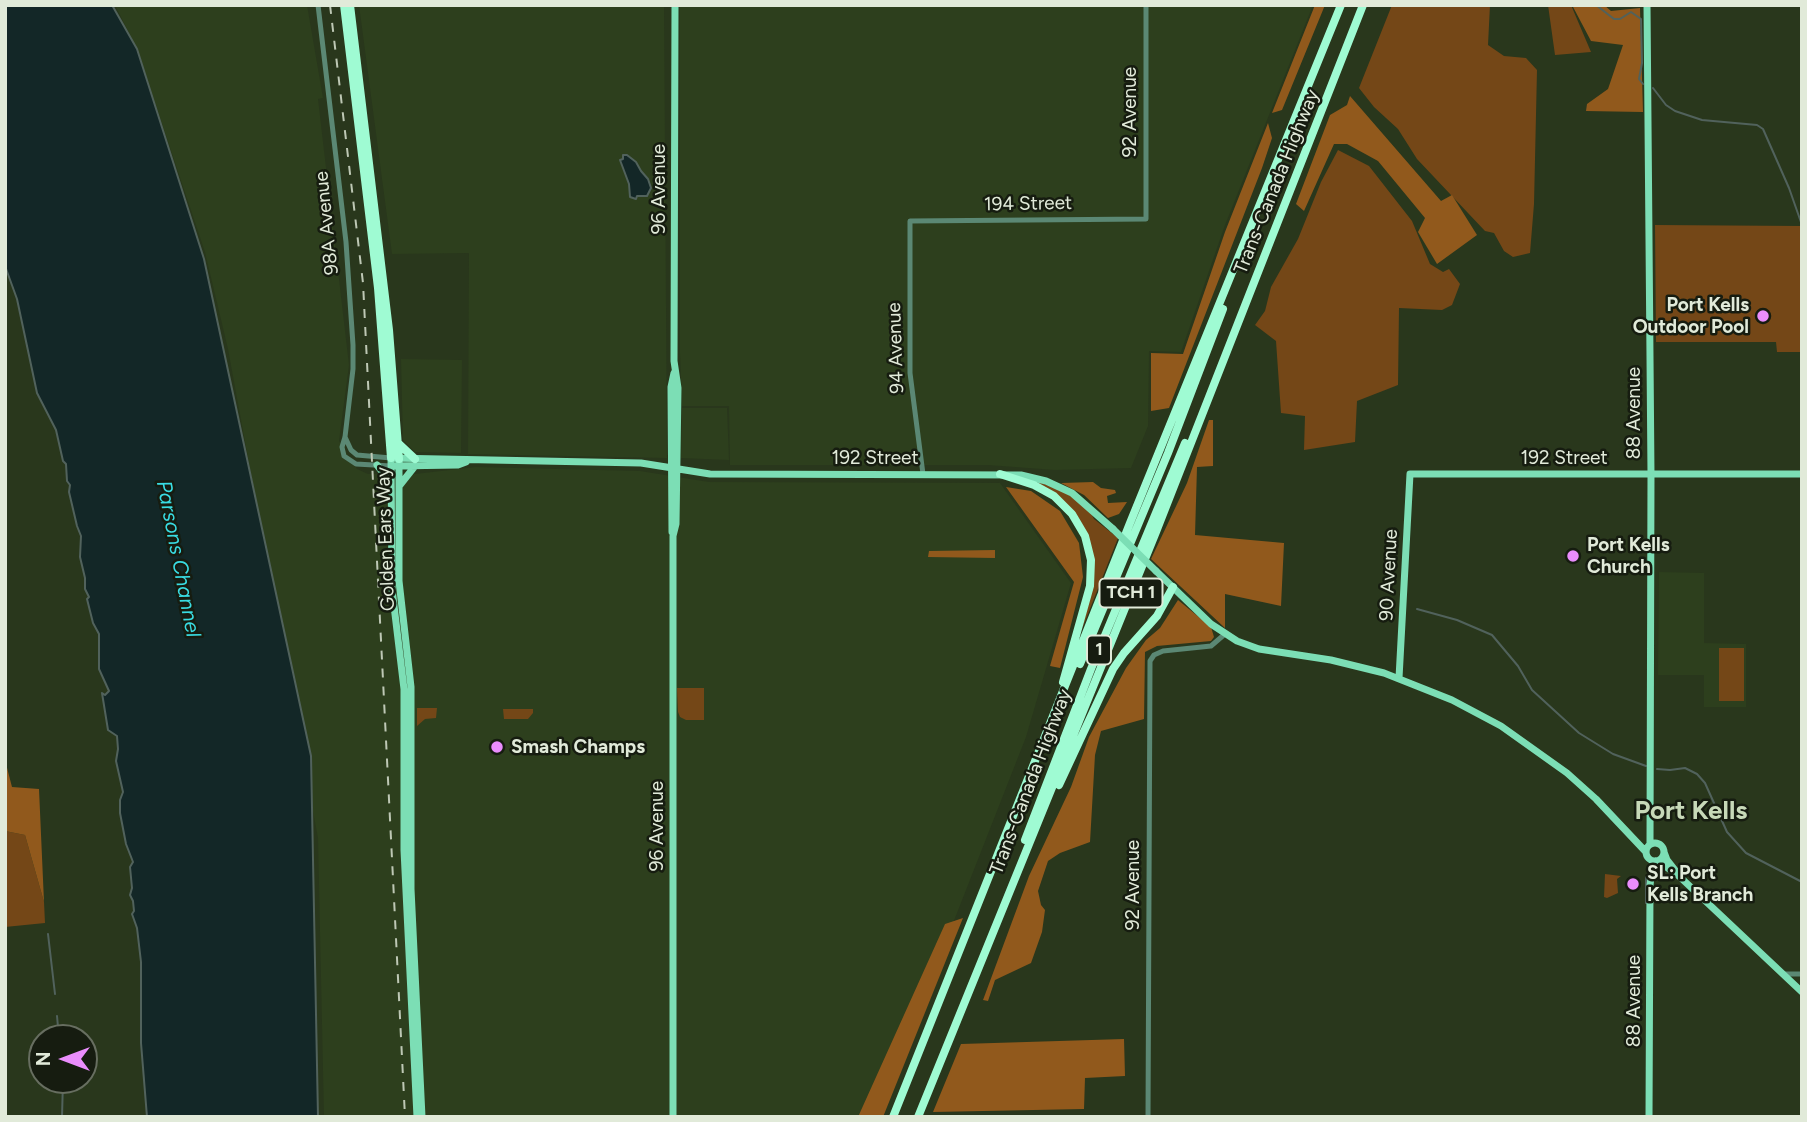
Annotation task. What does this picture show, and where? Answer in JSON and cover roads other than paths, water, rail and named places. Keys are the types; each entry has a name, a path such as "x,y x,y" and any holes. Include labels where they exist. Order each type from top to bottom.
{"highway":[{"name":"Golden Ears Way","path":"344,5 378,288 395,462"},
{"name":"Golden Ears Way","path":"350,5 386,305 399,444 395,462"},
{"name":"Trans-Canada Highway","path":"893,1117 1130,523 1341,5"},
{"name":"Trans-Canada Highway","path":"918,1117 1156,532 1363,5"},
{"name":"Trans-Canada Highway","path":"991,935 1091,668 1168,481 1219,370"},
{"path":"399,444 415,463"},
{"path":"1000,474 1034,485 1054,496 1072,514 1084,536 1091,560 1090,586 1049,728"},
{"path":"1042,814 1056,791 1113,669 1157,616 1172,587"}],"main road":[{"name":"96 Avenue","path":"673,1117 673,536 676,524 674,469 678,388 674,373 675,5"},
{"name":"88 Avenue","path":"1647,5 1651,474 1649,1117"},
{"name":"192 Street","path":"395,462 415,463 458,458 467,461 640,463 719,474 1000,474 1034,477 1060,486 1081,500 1225,634 1253,647 1344,662 1399,678 1452,700 1524,740 1567,772 1623,828"},
{"name":"Golden Ears Way","path":"395,462 391,483 392,600 404,689 404,850 417,1117"},
{"name":"Golden Ears Way","path":"395,462 400,486 399,581 411,687 411,889 422,1117"},
{"path":"400,486 415,463"},
{"path":"377,465 391,483"},
{"name":"192 Street","path":"1410,474 1802,474"},
{"name":"90 Avenue","path":"1399,678 1410,474"},
{"name":"88 Avenue","path":"1650,824 1665,857 1680,877"},
{"path":"1636,837 1644,834 1650,824"},
{"path":"1623,828 1636,837 1657,861 1680,877 1802,992"},
{"path":"1623,828 1648,849"},
{"path":"1648,849 1660,844"},
{"path":"1657,861 1664,852"},
{"name":"88 Avenue","path":"1650,884 1652,870 1657,861"},
{"path":"1650,884 1660,872 1671,872"}],"street":[{"name":"98A Avenue","path":"318,5 346,242 353,345 354,369 345,437"},
{"name":"92 Avenue","path":"1146,5 1146,219"},
{"name":"194 Street","path":"910,221 1146,219"},
{"name":"94 Avenue","path":"910,221 910,373 923,474"},
{"name":"192 Street","path":"345,437 351,450 357,455 395,462"},
{"name":"192 Street","path":"345,437 342,447 347,459 360,465 395,462"},
{"name":"92 Avenue","path":"1148,1117 1150,661 1154,654 1163,651 1211,646 1225,634"},
{"path":"1783,974 1802,974"}],"water":[{"name":"Parsons Channel","path":"5,5 112,5 137,49 204,259 311,756 318,1117 147,1117 141,1043 141,962 130,895 130,867 133,862 126,844 120,813 123,792 116,761 117,736 108,730 102,693 105,695 109,691 99,669 99,634 93,623 85,589 80,557 81,536 69,492 66,464 56,430 37,393 17,299 5,266"},
{"path":"623,155 636,162 648,179 651,188 647,196 637,196 636,199 630,197 629,184 620,160"}],"waterway":[{"path":"1596,5 1614,19 1620,19 1631,12 1641,19 1642,63 1639,79 1643,84"},
{"path":"1653,88 1666,105 1675,111 1702,120 1757,125 1763,129 1802,225"},
{"path":"1417,609 1457,620 1492,635 1518,666 1532,690 1579,733 1613,754 1646,766"},
{"path":"1657,769 1685,768 1697,774 1705,783 1727,832 1746,853 1802,882"},
{"path":"1646,877 1646,903"},
{"path":"48,934 55,994"},
{"path":"57,1016 58,1024"},
{"path":"62,1117 63,1094"}],"railway":[{"path":"330,5 363,283 405,1117"}],"place":[{"name":"Port Kells Outdoor Pool","path":"1763,316"},
{"name":"Port Kells Church","path":"1573,556"},
{"name":"Smash Champs","path":"497,747"},
{"name":"SL: Port Kells Branch","path":"1633,884"}],"district":[{"name":"Port Kells","path":"1691,811"}]}
